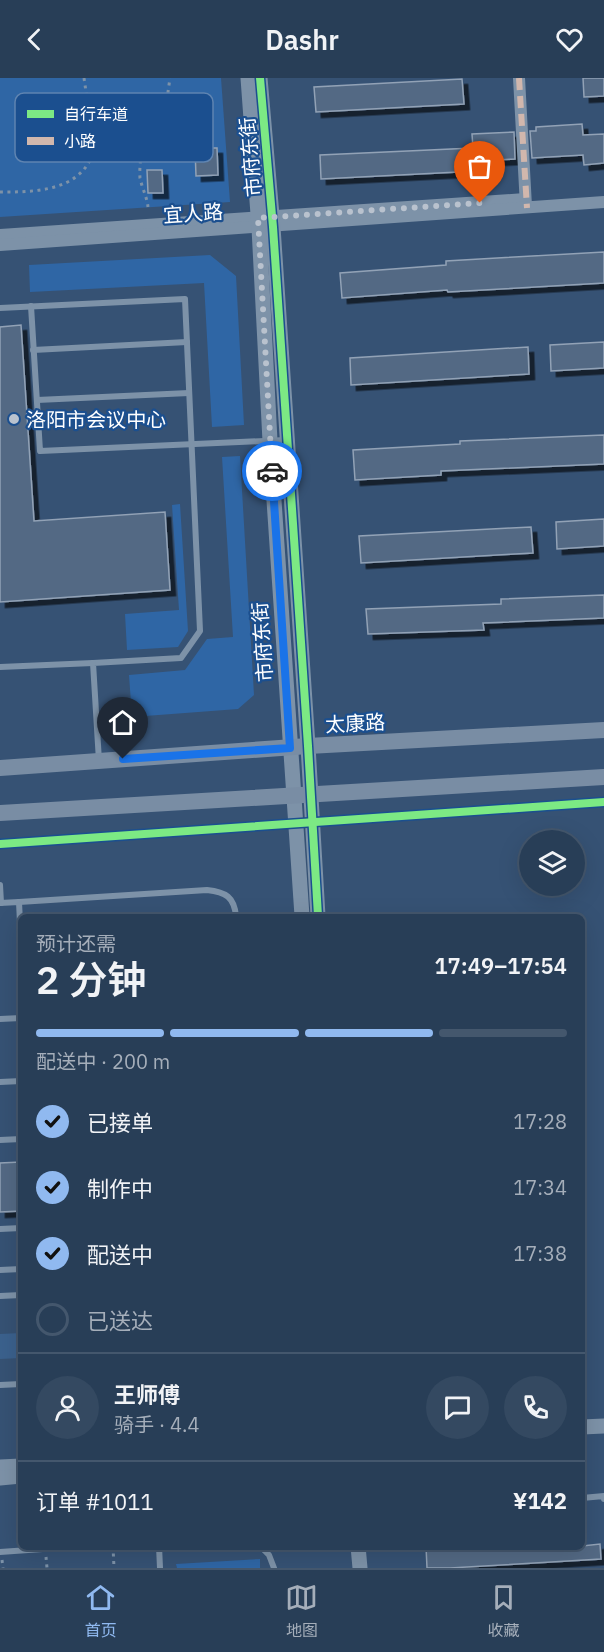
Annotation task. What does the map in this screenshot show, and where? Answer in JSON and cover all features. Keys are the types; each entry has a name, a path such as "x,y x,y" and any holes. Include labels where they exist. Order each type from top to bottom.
{"main road":[{"name":"太康路","path":"0,768 308,746 604,730"},
{"path":"0,813 604,777"}],"street":[{"name":"市府东街","path":"248,78 286,440 308,746 302,795 302,914"},
{"name":"市府东街","path":"260,78 270,441 290,748 302,795 318,914"},
{"path":"519,78 526,203"},
{"name":"宜人路","path":"0,245 526,203 604,194"},
{"name":"宜人路","path":"526,203 604,202"},
{"name":"宜人路","path":"0,235 265,223"},
{"path":"585,1427 604,1426"},
{"path":"585,1436 604,1435"},
{"path":"0,1467 18,1466"},
{"path":"0,1478 18,1476"},
{"path":"348,1550 350,1568"},
{"path":"358,1550 360,1568"}],"lane":[{"path":"0,308 185,299 200,631 180,658 0,667"},
{"path":"31,306 40,451 286,440"},
{"path":"33,350 187,342"},
{"path":"37,400 189,393"},
{"path":"93,663 99,761"},
{"path":"0,885 1,903 221,891 231,898 235,914"},
{"path":"19,902 20,914"},
{"path":"0,1019 18,1018"},
{"path":"0,1082 18,1081"},
{"path":"0,1140 18,1139"},
{"path":"0,1229 18,1228"},
{"path":"0,1270 18,1269"},
{"path":"0,1296 18,1295"},
{"path":"0,1385 18,1384"},
{"path":"585,1498 604,1497 604,1499"},
{"path":"0,1552 22,1550"},
{"path":"159,1550 160,1568"},
{"path":"264,1550 269,1555 274,1568"}],"path":[{"path":"84,78 86,93"},
{"path":"168,93 170,78"},
{"path":"0,192 42,189 65,184 79,174 88,162"},
{"path":"141,162 140,175 148,207"},
{"path":"113,1550 114,1568"}],"shaded area":[{"path":"0,78 221,78 230,202 0,217"},
{"path":"210,255 236,276 244,425 212,427 204,283 30,292 29,265"},
{"path":"240,456 254,695 238,709 132,717 129,675 185,670 207,639 233,637 222,457"},
{"path":"180,504 188,631 178,647 127,650 125,614 179,610 172,505"},
{"path":"18,1333 18,1358 0,1359 0,1334"},
{"path":"260,1559 260,1568 177,1568 176,1564"}],"building":[{"path":"583,78 604,78 604,96 584,97"},
{"path":"462,79 464,104 316,112 314,87"},
{"path":"582,124 583,135 604,134 604,163 584,165 583,155 532,158 530,131 536,131 536,127"},
{"path":"514,132 515,159 478,161 478,171 321,179 320,155 473,148 472,134"},
{"path":"213,148 217,148 218,175 196,176 196,162 213,162"},
{"path":"147,170 162,170 163,193 148,193"},
{"path":"604,252 604,283 448,292 447,290 342,298 340,273 446,265 446,261"},
{"name":"洛阳市会议中心","path":"21,325 34,521 165,512 170,590 0,602 0,327"},
{"path":"604,342 604,368 551,371 550,345"},
{"path":"528,347 529,374 351,385 350,358"},
{"path":"604,435 604,464 441,471 441,475 355,480 353,450 460,444 460,441"},
{"path":"604,519 604,546 557,549 556,522"},
{"path":"531,527 533,553 361,563 359,536"},
{"path":"604,595 604,618 483,623 484,630 368,634 366,609 501,604 501,599"},
{"path":"18,1162 18,1211 0,1212 0,1163"},
{"path":"600,1544 601,1559 427,1568 426,1550 585,1550 585,1546"}],"marked path":[{"path":"519,78 527,208"}],"cycle path":[{"path":"260,78 273,227 318,914"},
{"path":"0,844 604,802"}],"way so far":[{"path":"272,471 258,218 480,203"}],"place":[{"name":"洛阳市会议中心","path":"14,419"}],"route":[{"path":"123,759 290,748 272,471"}]}
